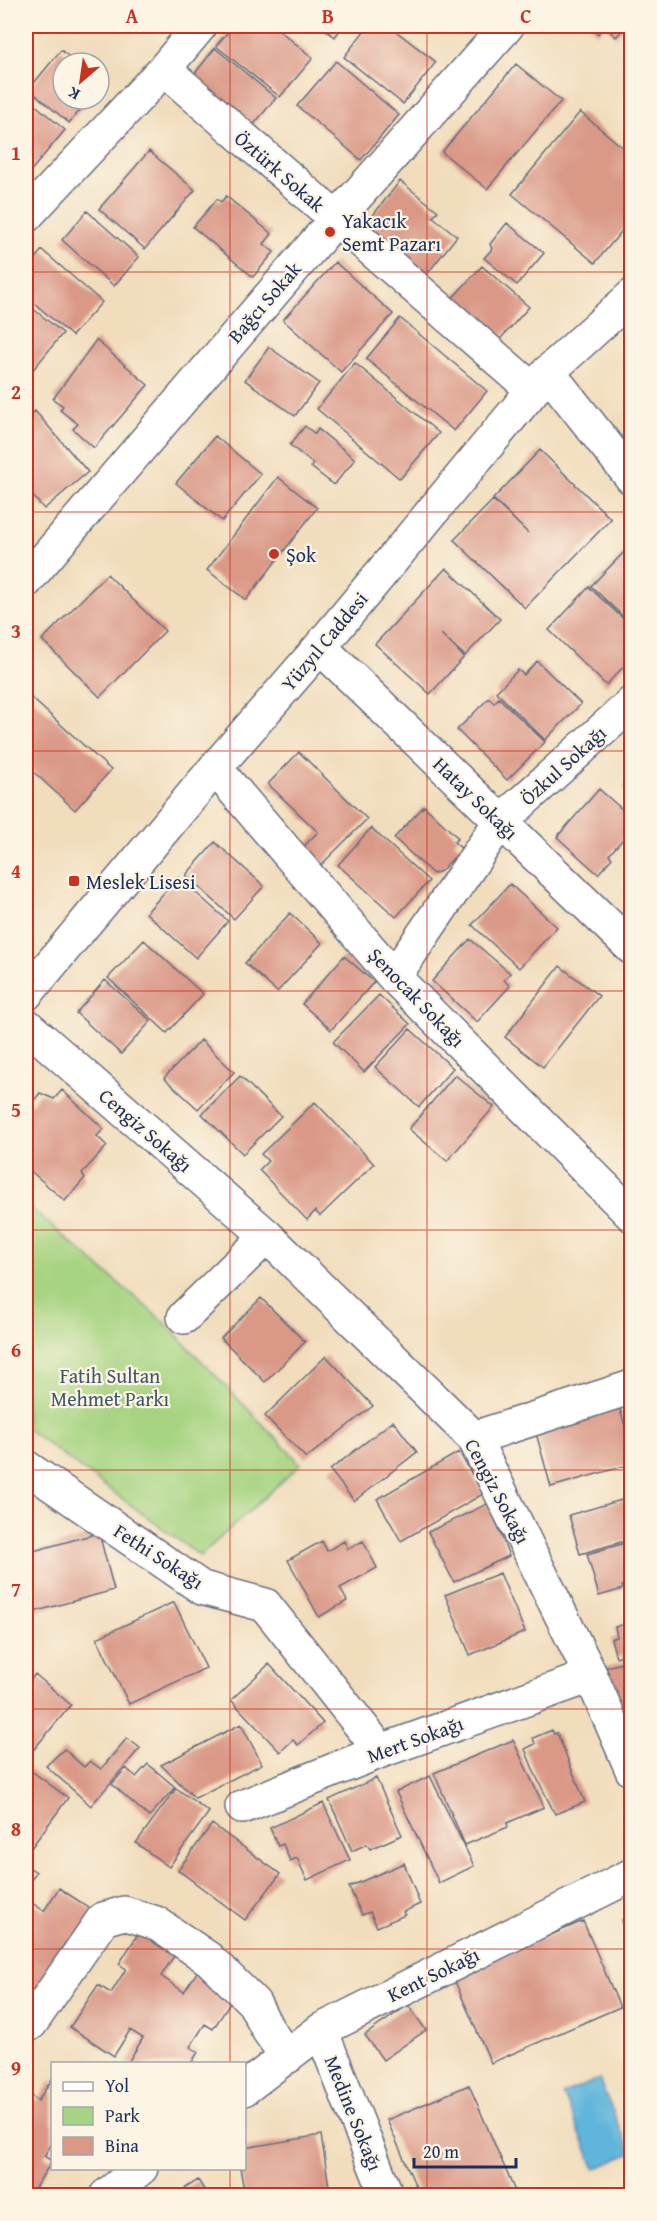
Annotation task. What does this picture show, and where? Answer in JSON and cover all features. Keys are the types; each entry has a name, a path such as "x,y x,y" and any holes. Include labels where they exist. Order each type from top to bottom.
{"street":[{"path":"26,216 164,69 200,26"},
{"name":"Bağcı Sokak","path":"26,581 335,220 507,26"},
{"name":"Öztürk Sokak","path":"164,69 335,220 540,381 632,478"},
{"name":"Yüzyıl Caddesi","path":"26,994 320,647 540,381 632,296"},
{"name":"Hatay Sokağı","path":"320,647 632,948"},
{"name":"Özkul Sokağı","path":"394,977 500,822 632,703"},
{"name":"Şenocak Sokağı","path":"216,768 394,977 632,1215"},
{"name":"Cengiz Sokağı","path":"26,1024 267,1236 474,1438 591,1676 632,1770"},
{"path":"184,1317 267,1236"},
{"path":"474,1438 632,1387"},
{"name":"Fethi Sokağı","path":"26,1467 202,1588 265,1605 381,1751"},
{"name":"Mert Sokağı","path":"242,1807 381,1751 591,1676"},
{"name":"Kent Sokağı","path":"246,2088 321,2030 632,1875"},
{"path":"26,2025 31,2023 103,1919 124,1913 156,1923 209,1959 254,2003 268,2030 287,2057"},
{"name":"Medine Sokağı","path":"321,2030 387,2196"},
{"path":"106,2196 140,2170"}],"green space":[{"name":"Fatih Sultan Mehmet Parkı","path":"26,1204 165,1323 301,1464 200,1556 26,1428"}],"water":[{"path":"599,2079 631,2153 595,2169 563,2094"}],"building":[{"path":"233,26 274,26 313,58 280,97 216,46"},
{"path":"320,26 343,26 335,37"},
{"path":"368,26 389,26 436,62 403,104 344,57"},
{"path":"589,26 604,26 598,34"},
{"path":"604,26 626,26 616,37"},
{"path":"215,48 276,98 244,136 184,87"},
{"path":"336,61 399,115 361,160 297,106"},
{"path":"51,62 51,108 29,89"},
{"path":"516,64 561,101 487,189 442,152"},
{"path":"26,97 65,130 29,173 26,171"},
{"path":"55,111 80,111 69,123"},
{"path":"580,112 632,155 632,219 595,263 512,194"},
{"path":"149,151 195,190 145,249 99,209"},
{"path":"400,181 438,211 433,217 457,236 424,278 361,230"},
{"path":"226,196 272,234 264,244 274,252 253,277 193,227 217,199 221,202"},
{"path":"87,211 139,257 114,286 62,240"},
{"path":"507,223 544,253 517,285 484,258 492,249 490,244"},
{"path":"42,250 102,302 72,336 26,296 26,269"},
{"path":"335,262 393,314 341,372 283,320"},
{"path":"482,266 529,307 493,347 446,305"},
{"path":"26,303 63,333 32,371 26,365"},
{"path":"400,318 487,391 454,431 366,359"},
{"path":"96,340 148,385 94,448 73,429 78,424 60,410 63,406 53,399"},
{"path":"269,347 319,383 295,416 245,380"},
{"path":"355,363 439,433 400,479 317,409"},
{"path":"35,411 88,472 44,509 26,488 26,419"},
{"path":"305,426 315,434 318,429 355,459 334,485 311,467 313,464 290,445"},
{"path":"215,436 261,474 222,521 176,483"},
{"path":"540,450 611,519 525,608 454,540 493,500 528,533 493,499"},
{"path":"278,477 317,508 246,600 207,570"},
{"path":"630,546 632,547 632,625 591,586"},
{"path":"446,568 500,619 465,656 441,634 464,657 430,694 375,644"},
{"path":"107,574 165,631 100,697 42,640"},
{"path":"589,587 632,627 632,658 606,685 549,630"},
{"path":"537,661 581,704 545,740 496,692 518,670 524,675"},
{"path":"26,693 111,770 75,810 26,765"},
{"path":"489,698 494,703 499,698 545,742 507,780 457,730"},
{"path":"299,752 367,819 321,865 303,847 318,832 268,784"},
{"path":"632,778 632,795 623,788"},
{"path":"599,789 632,818 632,821 626,827 630,831 609,855 612,858 598,874 557,837"},
{"path":"424,806 458,838 454,842 462,849 441,871 433,874 394,838"},
{"path":"371,828 429,881 396,917 338,865"},
{"path":"215,842 264,886 234,919 186,875"},
{"path":"178,877 228,921 196,958 146,913"},
{"path":"510,884 557,927 519,968 472,925"},
{"path":"290,913 322,943 277,992 245,963"},
{"path":"470,939 510,973 504,980 510,986 477,1022 432,981"},
{"path":"144,940 203,994 167,1033 108,978"},
{"path":"344,956 374,982 331,1030 302,1004"},
{"path":"560,966 599,996 543,1067 505,1037"},
{"path":"105,980 151,1021 121,1054 76,1013"},
{"path":"379,995 410,1024 364,1072 333,1042"},
{"path":"410,1029 453,1068 419,1107 375,1067"},
{"path":"201,1040 234,1072 198,1109 164,1078"},
{"path":"455,1075 494,1107 447,1161 409,1129"},
{"path":"240,1076 281,1116 243,1154 202,1114"},
{"path":"62,1090 104,1129 97,1136 107,1146 82,1173 85,1178 65,1201 26,1167 26,1110 40,1093 54,1099"},
{"path":"315,1102 374,1164 320,1216 315,1211 307,1220 259,1170 268,1161 261,1154"},
{"path":"261,1298 305,1342 265,1382 221,1338"},
{"path":"326,1356 373,1406 306,1458 265,1416"},
{"path":"620,1409 632,1451 632,1464 551,1487 536,1433"},
{"path":"393,1421 417,1452 354,1501 330,1470"},
{"path":"459,1452 483,1494 401,1541 377,1499"},
{"path":"632,1497 632,1539 580,1554 569,1515"},
{"path":"489,1503 509,1556 454,1582 428,1532"},
{"path":"99,1533 114,1590 26,1614 26,1553"},
{"path":"322,1541 327,1551 344,1541 348,1549 363,1541 377,1568 340,1588 347,1601 319,1617 288,1560"},
{"path":"632,1541 632,1583 622,1586 623,1589 599,1596 587,1554"},
{"path":"500,1573 525,1632 470,1655 445,1595"},
{"path":"174,1602 206,1668 129,1704 97,1638"},
{"path":"632,1622 632,1659 624,1661 622,1655 616,1657 611,1639 617,1637 615,1627"},
{"path":"632,1660 632,1712 617,1716 604,1668"},
{"path":"269,1664 323,1723 298,1745 293,1740 280,1752 231,1700"},
{"path":"35,1674 71,1705 29,1755 26,1751 26,1686"},
{"path":"241,1724 262,1764 195,1798 161,1765"},
{"path":"552,1730 554,1734 557,1733 585,1802 555,1814 525,1749 535,1744 533,1738"},
{"path":"127,1738 140,1748 91,1806 46,1766 64,1749 84,1767 90,1761 101,1769"},
{"path":"513,1740 544,1807 507,1823 508,1827 465,1845 434,1773"},
{"path":"148,1764 175,1787 149,1817 112,1784 126,1768 136,1777"},
{"path":"26,1767 68,1798 28,1852 26,1850"},
{"path":"430,1776 474,1866 439,1883 396,1792"},
{"path":"376,1778 402,1835 370,1849 367,1844 352,1851 329,1800"},
{"path":"176,1788 209,1812 169,1867 136,1843"},
{"path":"323,1803 350,1860 307,1880 297,1858 290,1861 283,1844 278,1846 270,1828"},
{"path":"212,1824 280,1874 245,1920 178,1870"},
{"path":"404,1863 420,1904 403,1912 405,1915 377,1927 370,1912 362,1915 349,1887"},
{"path":"26,1865 36,1872 26,1889"},
{"path":"59,1888 97,1913 73,1949 65,1943 50,1966 58,1971 26,2010 26,1899 44,1911"},
{"path":"632,1917 632,1945 631,1945 622,1920"},
{"path":"583,1921 620,2007 491,2063 453,1977"},
{"path":"141,1929 176,1953 161,1976 184,1992 199,1969 237,1993 213,2029 205,2024 190,2047 198,2052 192,2062 128,2062 143,2038 130,2030 114,2056 70,2027 98,1985 111,1993 126,1969 119,1964"},
{"path":"408,2005 426,2030 383,2060 365,2035"},
{"path":"51,2081 51,2145 44,2156 51,2163 30,2196 26,2196 26,2092 38,2101"},
{"path":"469,2085 517,2196 420,2196 387,2120"},
{"path":"321,2135 330,2193 313,2196 245,2196 240,2170 246,2170 246,2148"},
{"path":"198,2180 208,2196 173,2196"}],"place":[{"name":"Yakacık Semt Pazarı","path":"330,232"},
{"name":"Şok","path":"274,554"},
{"name":"Meslek Lisesi","path":"74,881"}]}
